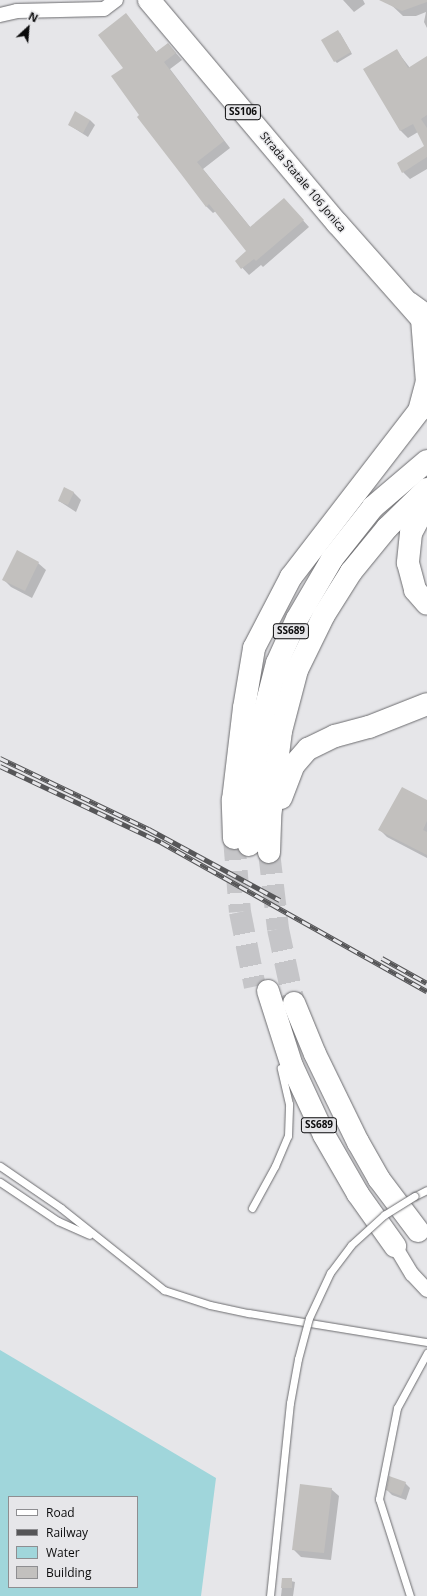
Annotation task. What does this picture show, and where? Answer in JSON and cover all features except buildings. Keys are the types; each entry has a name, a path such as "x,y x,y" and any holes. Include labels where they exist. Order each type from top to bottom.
{"main road":[{"name":"Strada Statale 106 Jonica","path":"149,0 337,223 421,316"},
{"path":"421,316 427,382"},
{"name":"SS689","path":"427,382 419,411 291,578 254,648 244,708 233,800 241,842 251,801 260,729 277,663 294,626 332,559 369,513 427,461"},
{"name":"SS689","path":"427,489 387,528 351,572 324,615 297,670 281,731 270,817 269,852 282,793 293,766 308,749 335,736 369,727 427,704"},
{"path":"427,503 411,533 408,563 415,590 427,604"},
{"name":"SS689","path":"281,1068 261,989 292,1066 324,1135 358,1194 395,1246"},
{"name":"SS689","path":"294,1003 315,1054 358,1142 379,1179 423,1235"},
{"path":"281,1068 324,1135"}],"street":[{"path":"0,15 16,11 104,9 116,0"},
{"path":"395,1246 412,1274 427,1290"}],"lane":[{"path":"252,1208 275,1166 288,1136 289,1104 281,1068"},
{"path":"0,1166 61,1208 98,1240 164,1290 210,1305 427,1342"},
{"path":"0,1182 58,1221 98,1240"},
{"path":"270,1596 290,1403 298,1359 309,1318 330,1273 351,1245 380,1218 427,1190"},
{"path":"410,1596 379,1499 397,1408 427,1353"}],"water":[{"path":"0,1350 216,1478 201,1596 0,1596"}],"tunnel":[{"path":"234,838 240,912 255,987"},
{"path":"269,852 278,929 294,1003"}],"railway":[{"path":"0,758 149,829 280,900"},
{"path":"0,766 161,842 427,991"},
{"path":"382,958 427,983"}]}
